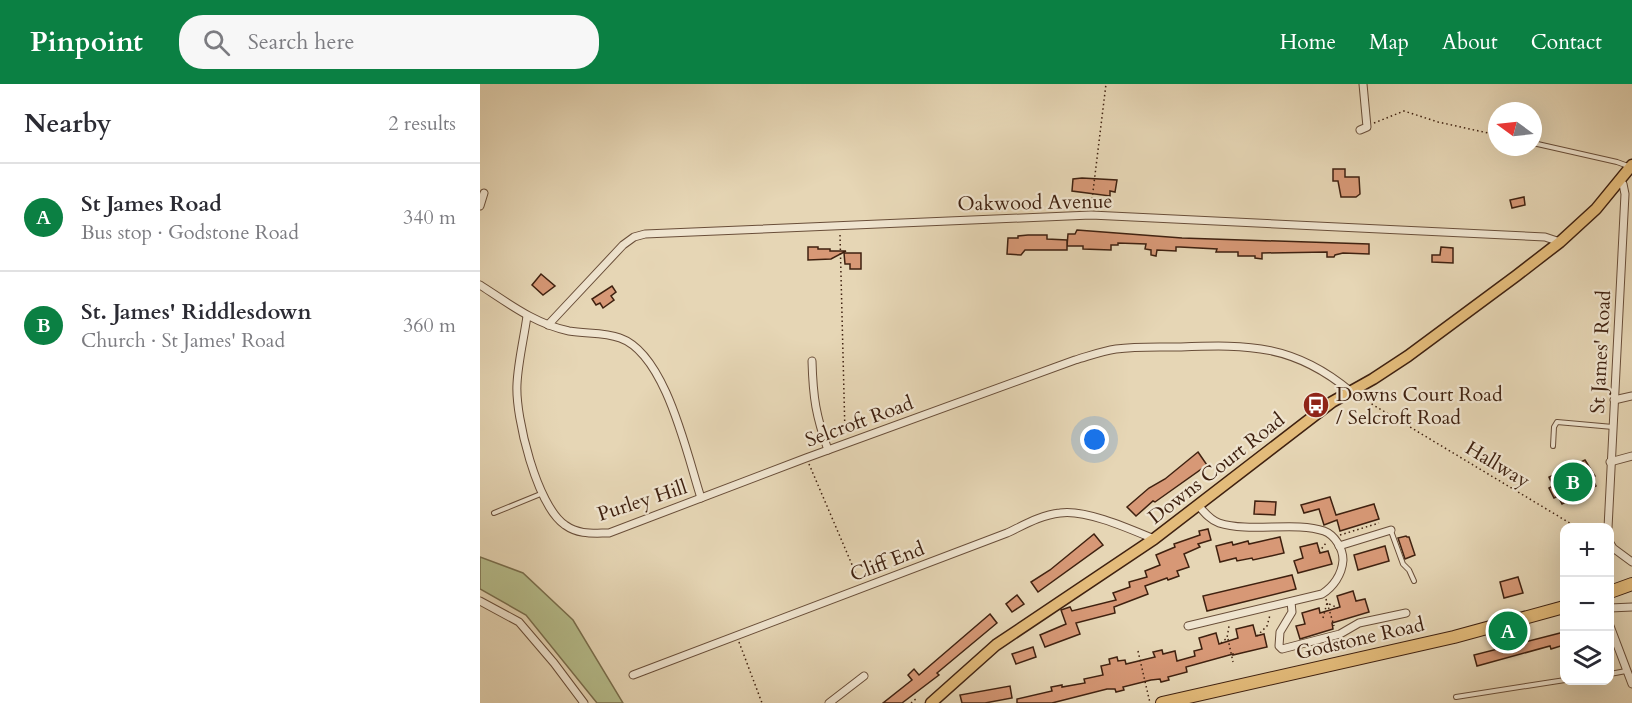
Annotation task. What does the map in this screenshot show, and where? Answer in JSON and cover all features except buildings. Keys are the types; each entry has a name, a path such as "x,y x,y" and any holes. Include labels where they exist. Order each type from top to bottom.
{"highway":[{"path":"1614,591 1632,584"},
{"name":"Godstone Road","path":"1162,703 1454,637 1560,608"}],"main road":[{"name":"Downs Court Road","path":"931,703 996,645 1154,539 1314,415 1408,357 1560,242 1596,209 1630,166"}],"street":[{"path":"1364,84 1367,127"},
{"name":"St James' Road","path":"1608,523 1624,194 1623,184 1618,181"},
{"path":"480,206 484,193"},
{"name":"Oakwood Avenue","path":"548,325 623,245 634,237 645,234 1090,215 1545,237 1560,242"},
{"path":"480,285 528,316 548,325 570,331 620,338 637,349 656,372 668,396 701,498"},
{"name":"Purley Hill","path":"528,316 517,384 518,418 543,493 552,510 564,525 584,534 609,532 701,498"},
{"name":"Selcroft Road","path":"701,498 1075,360 1116,349 1229,345 1270,349 1308,362 1331,375 1350,391"},
{"path":"812,361 813,395 817,418 828,450"},
{"path":"1614,400 1632,396"},
{"path":"1610,462 1632,456"},
{"path":"1188,626 1324,593 1335,582 1342,566 1340,546 1333,537 1318,530 1230,525 1216,522 1198,505"},
{"name":"Cliff End","path":"633,675 1007,533 1039,518 1061,512 1099,518 1154,539"},
{"path":"1340,546 1391,530"},
{"path":"1614,549 1632,562"},
{"path":"480,602 519,622 584,703"},
{"path":"1291,602 1292,612 1280,632 1279,646 1281,649 1337,635 1359,623 1406,613"},
{"path":"1614,608 1632,607"},
{"path":"1612,631 1632,684"},
{"path":"829,703 864,676"}],"lane":[{"name":"Downs Court Road","path":"1542,145 1630,166"},
{"path":"1553,446 1554,427 1557,422 1613,427"},
{"path":"494,513 543,493"},
{"path":"1391,530 1403,564 1414,581"},
{"path":"1614,673 1627,671"},
{"path":"1456,698 1560,682"}],"path":[{"path":"1090,215 1106,84"},
{"path":"1367,127 1404,111 1438,122 1488,133"},
{"path":"840,225 846,444"},
{"name":"Hallway","path":"1350,391 1570,523"},
{"path":"806,458 856,574"},
{"path":"1319,552 1333,537 1379,523"},
{"path":"1324,593 1337,635"},
{"path":"1327,603 1338,608"},
{"path":"1323,618 1327,603"},
{"path":"1257,636 1266,626 1274,606"},
{"path":"1230,616 1227,638 1233,662"},
{"path":"737,636 762,703"},
{"path":"1221,643 1227,638"},
{"path":"1138,651 1150,703"},
{"path":"911,703 917,698"}],"green space":[{"path":"480,557 523,573 573,620 623,703 597,703 526,615 480,589"}],"place":[{"name":"Downs Court Road / Selcroft Road","path":"1316,405"},
{"name":"St. James' Riddlesdown","path":"1573,482"},
{"name":"St James Road","path":"1508,631"}]}
